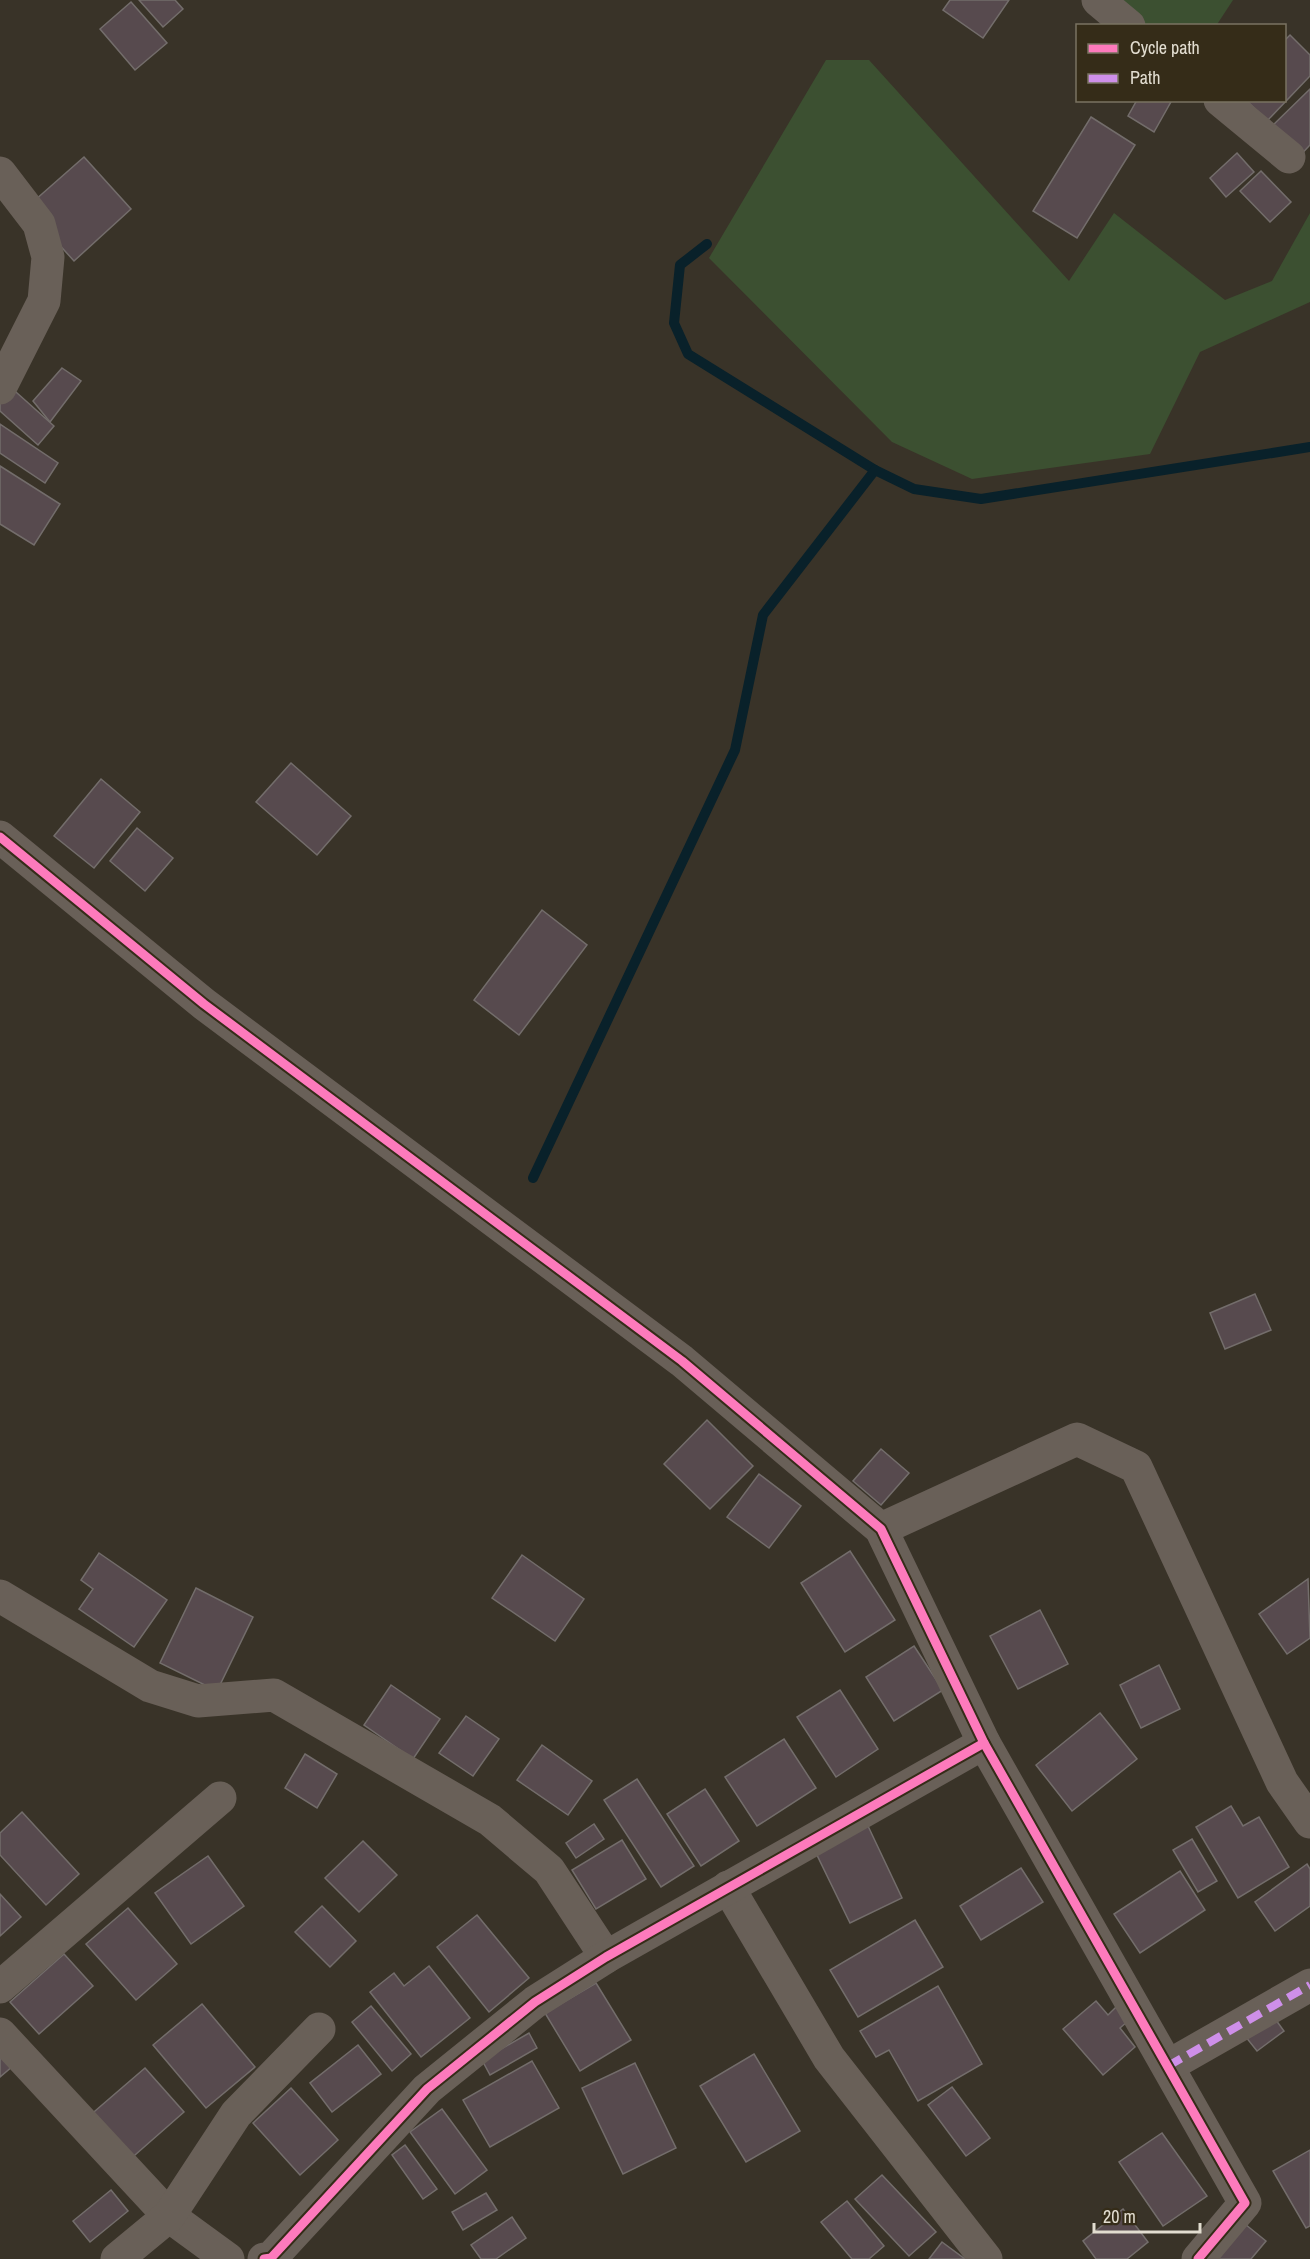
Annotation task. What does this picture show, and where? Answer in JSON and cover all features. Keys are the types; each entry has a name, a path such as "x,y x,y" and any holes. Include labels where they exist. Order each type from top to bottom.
{"street":[{"path":"1098,0 1127,24"},
{"path":"1222,102 1289,158"},
{"path":"0,173 39,224 48,256 44,301 0,388"},
{"path":"0,837 204,1004 682,1361 881,1529 984,1743 1245,2203 1198,2259"},
{"path":"881,1529 1077,1439 1136,1467 1282,1782 1310,1822"},
{"path":"0,1596 150,1686 198,1701 274,1695 490,1820 549,1870 606,1957"},
{"path":"264,2259 271,2258 427,2089 536,2002 606,1957 984,1743"},
{"path":"0,1987 220,1798"},
{"path":"728,1887 829,2058 986,2259"},
{"path":"1168,2066 1310,1985"},
{"path":"117,2259 169,2216 236,2114 319,2029"},
{"path":"0,2034 169,2216 228,2259"}],"green space":[{"path":"1115,0 1233,0 1217,24 1143,24"},
{"path":"826,60 869,60 1069,281 1114,213 1225,300 1272,281 1310,213 1310,302 1200,352 1150,454 972,479 892,442 709,258"}],"building":[{"path":"139,0 175,0 183,9 163,27"},
{"path":"950,0 1009,0 983,38 943,10"},
{"path":"131,2 167,43 135,70 100,29"},
{"path":"1290,35 1310,55 1310,76 1286,101 1286,39"},
{"path":"1310,89 1310,145 1296,160 1267,131"},
{"path":"1136,102 1171,102 1154,132 1128,116"},
{"path":"1248,102 1285,102 1267,121"},
{"path":"1091,117 1135,145 1077,238 1033,211"},
{"path":"1237,153 1254,172 1226,197 1210,178"},
{"path":"84,157 131,209 74,261 26,208"},
{"path":"1261,171 1291,202 1270,222 1240,191"},
{"path":"62,368 81,381 50,422 33,401"},
{"path":"7,384 54,426 38,445 0,411 0,392"},
{"path":"0,424 58,463 45,483 0,453"},
{"path":"0,466 60,504 34,545 0,524"},
{"path":"291,763 351,816 317,855 256,802"},
{"path":"101,779 140,812 94,868 54,836"},
{"path":"137,828 173,858 145,891 110,861"},
{"path":"542,910 587,945 519,1035 474,1000"},
{"path":"1255,1294 1271,1330 1225,1349 1210,1313"},
{"path":"707,1420 753,1466 710,1509 664,1464"},
{"path":"881,1449 909,1473 881,1505 853,1481"},
{"path":"759,1474 801,1506 769,1548 727,1517"},
{"path":"850,1551 895,1620 845,1652 801,1583"},
{"path":"99,1553 167,1600 134,1647 79,1609 93,1589 81,1580"},
{"path":"522,1555 584,1599 555,1641 492,1598"},
{"path":"1308,1579 1310,1638 1287,1654 1259,1614"},
{"path":"196,1588 253,1617 217,1691 160,1663"},
{"path":"1040,1610 1068,1664 1018,1689 990,1636"},
{"path":"914,1646 943,1690 894,1721 866,1677"},
{"path":"1159,1665 1180,1709 1141,1728 1120,1685"},
{"path":"391,1685 440,1719 413,1759 364,1725"},
{"path":"840,1690 878,1749 836,1777 797,1717"},
{"path":"1100,1713 1137,1759 1072,1811 1036,1765"},
{"path":"466,1716 499,1739 473,1776 439,1753"},
{"path":"784,1739 816,1788 757,1826 725,1777"},
{"path":"542,1745 592,1781 568,1815 517,1780"},
{"path":"305,1754 337,1774 317,1808 285,1788"},
{"path":"637,1779 694,1866 661,1887 604,1800"},
{"path":"705,1789 739,1841 701,1866 667,1814"},
{"path":"1231,1806 1243,1826 1259,1817 1289,1867 1238,1898 1196,1827"},
{"path":"22,1812 79,1874 46,1905 0,1855 0,1833"},
{"path":"594,1824 604,1839 576,1858 566,1843"},
{"path":"868,1826 902,1898 850,1923 815,1851"},
{"path":"1192,1839 1217,1881 1198,1892 1173,1850"},
{"path":"622,1840 646,1879 596,1909 572,1870"},
{"path":"363,1841 397,1875 359,1912 325,1878"},
{"path":"208,1856 244,1906 191,1944 155,1893"},
{"path":"1307,1864 1310,1869 1310,1906 1275,1931 1255,1902"},
{"path":"1021,1868 1043,1902 981,1940 960,1906"},
{"path":"1180,1871 1205,1910 1140,1953 1114,1914"},
{"path":"0,1894 21,1917 0,1936"},
{"path":"322,1906 356,1941 330,1967 295,1932"},
{"path":"128,1908 177,1964 136,2000 86,1944"},
{"path":"477,1915 529,1978 489,2012 437,1947"},
{"path":"915,1920 943,1967 858,2017 830,1970"},
{"path":"64,1954 93,1986 39,2034 10,2002"},
{"path":"429,1966 470,2018 421,2057 370,1992 394,1973 404,1986"},
{"path":"596,1983 631,2040 580,2071 545,2013"},
{"path":"938,1986 982,2064 918,2101 889,2050 876,2057 860,2031"},
{"path":"1096,2001 1108,2015 1116,2007 1128,2021 1120,2028 1135,2047 1103,2075 1063,2029"},
{"path":"202,2004 255,2067 206,2108 153,2045"},
{"path":"371,2006 411,2054 392,2071 352,2022"},
{"path":"1273,2016 1284,2031 1257,2051 1245,2036"},
{"path":"529,2033 537,2048 490,2075 482,2060"},
{"path":"358,2045 381,2074 332,2112 310,2083"},
{"path":"0,2052 13,2066 0,2077"},
{"path":"754,2054 800,2131 746,2162 700,2086"},
{"path":"532,2061 559,2108 490,2147 463,2100"},
{"path":"635,2063 676,2148 623,2174 582,2088"},
{"path":"145,2068 184,2112 127,2162 88,2117"},
{"path":"952,2087 990,2138 966,2156 928,2105"},
{"path":"291,2088 338,2140 300,2175 253,2123"},
{"path":"442,2109 487,2170 455,2194 410,2132"},
{"path":"1162,2133 1207,2196 1163,2226 1119,2162"},
{"path":"405,2145 437,2189 423,2199 392,2155"},
{"path":"1310,2150 1310,2226 1306,2228 1273,2171"},
{"path":"882,2175 936,2232 909,2256 855,2199"},
{"path":"111,2190 128,2211 90,2242 73,2221"},
{"path":"486,2193 497,2210 463,2230 452,2212"},
{"path":"847,2201 884,2246 869,2259 852,2259 821,2222"},
{"path":"1123,2209 1148,2242 1127,2259 1096,2259 1083,2241"},
{"path":"512,2217 526,2238 496,2259 481,2259 471,2245"},
{"path":"1240,2220 1266,2241 1251,2259 1207,2259"},
{"path":"942,2242 965,2259 929,2259"}],"waterway":[{"path":"707,244 680,265 674,323 688,354 875,470"},
{"path":"533,1178 735,750 763,615 875,470 914,489 981,499 1310,447"}],"marked path":[{"path":"1168,2066 1310,1985"}],"cycle path":[{"path":"0,837 204,1004 682,1361 881,1529 984,1743 1245,2203 1198,2259"},
{"path":"264,2259 271,2258 427,2089 535,2002 606,1957 984,1743"}]}
